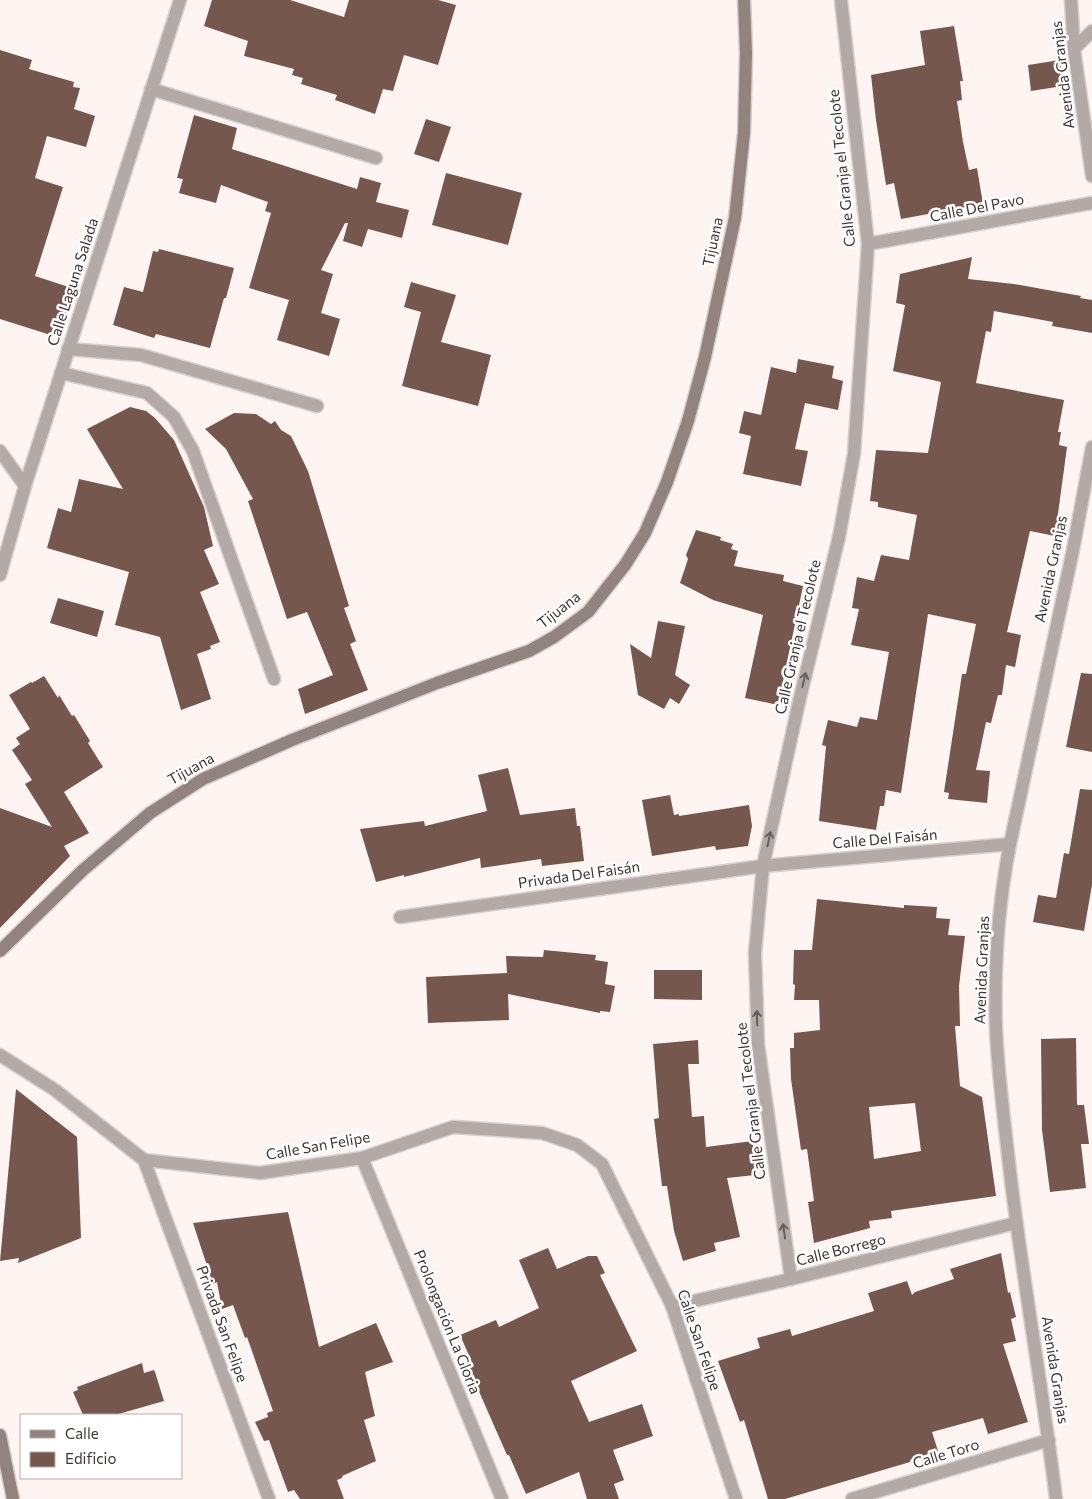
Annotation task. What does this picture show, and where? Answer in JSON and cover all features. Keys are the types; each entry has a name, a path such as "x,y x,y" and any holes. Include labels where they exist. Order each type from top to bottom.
{"street":[{"name":"Calle Laguna Salada","path":"0,574 60,373 180,0"},
{"name":"Tijuana","path":"0,951 83,870 150,813 203,779 301,736 437,683 529,651 554,637 588,612 625,565 648,525 688,421 705,357 735,218 744,133 746,53 744,0"},
{"name":"Calle Granja el Tecolote","path":"791,1279 758,1044 755,953 763,866 799,702 839,537 854,454 868,244 841,0"},
{"name":"Avenida Granjas","path":"1071,0 1074,49 1092,176"},
{"path":"1074,49 1092,31"},
{"path":"151,89 376,158"},
{"name":"Calle Del Pavo","path":"868,244 1092,203"},
{"path":"68,349 141,355 317,406"},
{"path":"60,373 147,393 174,417 193,451 274,679"},
{"name":"Avenida Granjas","path":"1056,1499 1049,1440 1016,1223 1006,1135 996,1030 998,944 1002,886 1028,752 1073,550 1092,447"},
{"path":"0,451 25,486"},
{"name":"Calle Del Faisán","path":"763,866 1010,844"},
{"name":"Privada Del Faisán","path":"400,917 763,866"},
{"path":"0,1055 55,1090 144,1160"},
{"name":"Calle San Felipe","path":"144,1160 260,1173 362,1158 453,1127 542,1133 577,1145 602,1164 672,1306 736,1499"},
{"name":"Prolongación La Gloria","path":"362,1158 502,1499"},
{"name":"Privada San Felipe","path":"144,1160 269,1499"},
{"name":"Calle Borrego","path":"672,1306 791,1279 1016,1223"},
{"path":"0,1435 14,1499"},
{"name":"Calle Toro","path":"852,1499 1049,1440"}],"building":[{"path":"212,0 290,0 344,17 349,0 438,0 456,5 438,65 404,55 393,91 383,89 375,114 335,100 337,95 301,84 303,78 292,75 294,69 244,56 248,41 204,26"},
{"path":"954,26 963,81 960,81 962,100 957,101 963,142 969,170 977,168 983,204 901,219 894,183 886,185 871,75 925,65 920,31"},
{"path":"0,50 32,60 29,69 74,82 73,87 80,88 74,109 95,116 86,147 47,136 35,178 63,187 35,276 75,289 57,337 0,319"},
{"path":"1060,60 1063,86 1031,91 1028,65"},
{"path":"194,115 237,128 232,149 357,189 360,177 381,183 376,202 409,210 402,238 368,229 362,247 343,241 348,223 345,223 321,270 333,274 321,313 340,319 329,356 277,340 289,300 249,288 271,213 265,211 268,202 221,185 216,203 179,193 183,179 177,178"},
{"path":"426,119 451,127 439,162 414,154"},
{"path":"446,173 522,193 508,245 432,225"},
{"path":"159,249 234,268 210,348 156,334 154,338 113,325 124,287 143,292 153,251 158,252"},
{"path":"972,257 968,279 1014,284 1081,296 1080,298 1092,300 1092,333 1052,326 1053,322 994,311 991,332 986,331 976,383 1064,400 1058,432 1061,432 1059,445 1067,447 1055,536 1030,531 1007,632 1021,635 1015,667 1006,665 1002,695 998,695 991,723 986,722 976,770 990,771 987,803 948,799 949,793 944,792 962,674 966,674 976,624 928,614 901,793 886,790 884,806 880,806 876,830 819,821 826,746 822,745 828,720 857,727 860,717 877,720 889,652 851,645 859,609 852,608 857,577 874,581 881,555 909,560 917,515 878,507 878,502 870,501 876,450 928,453 941,382 893,371 905,305 896,303 900,274"},
{"path":"411,282 456,295 441,342 491,355 478,406 402,386 421,312 404,307"},
{"path":"798,359 834,366 832,378 843,381 838,410 805,403 795,449 808,451 801,486 743,474 751,436 739,433 744,411 761,415 771,367 796,373"},
{"path":"130,407 146,411 155,418 174,440 204,507 213,546 204,550 219,584 200,592 220,642 210,646 211,649 197,654 211,699 181,710 160,637 115,625 129,572 47,548 58,508 71,512 79,479 123,489 87,429"},
{"path":"234,413 256,414 271,424 275,421 281,430 291,436 308,471 349,606 344,608 356,641 350,644 368,690 305,714 298,689 333,675 307,612 287,619 248,501 253,499 226,449 205,429"},
{"path":"696,530 721,537 720,540 733,544 731,549 738,551 734,566 784,575 783,581 803,586 778,705 745,698 763,615 713,600 680,583 688,559 686,555"},
{"path":"58,598 104,611 97,637 50,623"},
{"path":"658,621 685,626 675,675 690,685 679,704 670,698 664,709 638,695 630,644 651,658"},
{"path":"1081,673 1092,674 1092,752 1066,747"},
{"path":"44,676 58,698 59,695 72,716 74,715 103,767 64,792 89,833 64,846 70,856 0,928 0,808 52,827 25,784 32,780 12,750 20,744 16,738 30,729 9,695"},
{"path":"508,768 520,815 575,808 577,826 580,826 584,861 542,866 541,859 481,868 480,858 376,882 360,829 424,821 425,826 487,811 478,775"},
{"path":"1080,789 1092,790 1092,885 1084,931 1033,922 1038,895 1056,898 1064,853 1069,854"},
{"path":"670,795 674,815 679,814 679,816 749,805 752,826 748,846 716,850 715,846 652,856 642,800"},
{"path":"817,899 904,908 904,905 937,907 936,918 950,919 948,935 965,936 959,986 960,1026 955,1026 960,1086 982,1097 996,1196 891,1211 892,1218 869,1221 870,1228 814,1243 808,1202 814,1201 807,1149 801,1150 791,1079 790,1048 794,1048 794,1033 820,1030 819,1000 794,1000 794,950 812,950","holes":["915,1103 921,1151 874,1159 869,1107"]},
{"path":"544,950 596,955 595,960 608,962 605,984 615,986 610,1012 600,1011 600,1013 508,994 509,1020 428,1023 426,977 507,973 506,956 543,957"},
{"path":"654,970 702,970 702,1000 654,999"},
{"path":"1076,1038 1077,1105 1084,1105 1089,1144 1081,1144 1086,1188 1050,1192 1042,1130 1041,1039"},
{"path":"698,1040 699,1064 688,1064 692,1117 704,1116 706,1147 753,1141 755,1175 727,1178 740,1237 714,1243 716,1251 683,1261 674,1231 667,1186 662,1186 654,1119 659,1118 653,1044"},
{"path":"16,1089 77,1137 81,1238 18,1263 19,1258 0,1261"},
{"path":"288,1212 319,1347 376,1323 393,1362 365,1372 375,1416 364,1420 376,1461 337,1480 344,1499 300,1499 294,1490 288,1492 269,1440 264,1441 255,1422 268,1417 267,1413 273,1411 247,1337 245,1338 233,1305 222,1309 217,1282 213,1284 193,1223"},
{"path":"548,1248 557,1269 588,1256 597,1256 605,1273 600,1275 637,1351 571,1381 589,1422 642,1404 653,1436 613,1450 624,1480 614,1484 619,1499 587,1499 579,1472 526,1494 466,1362 471,1360 460,1335 496,1320 499,1327 539,1308 519,1260"},
{"path":"1001,1253 1008,1293 1010,1292 1016,1317 1011,1319 1016,1341 1003,1344 1028,1422 988,1434 983,1418 932,1432 938,1451 910,1460 910,1462 785,1499 768,1499 744,1420 740,1422 718,1361 760,1348 757,1338 790,1329 792,1336 874,1311 868,1293 907,1281 912,1295 915,1292 954,1279 950,1269"},
{"path":"142,1363 144,1373 154,1370 164,1401 118,1414 83,1414 73,1392 78,1390 77,1387"}]}
